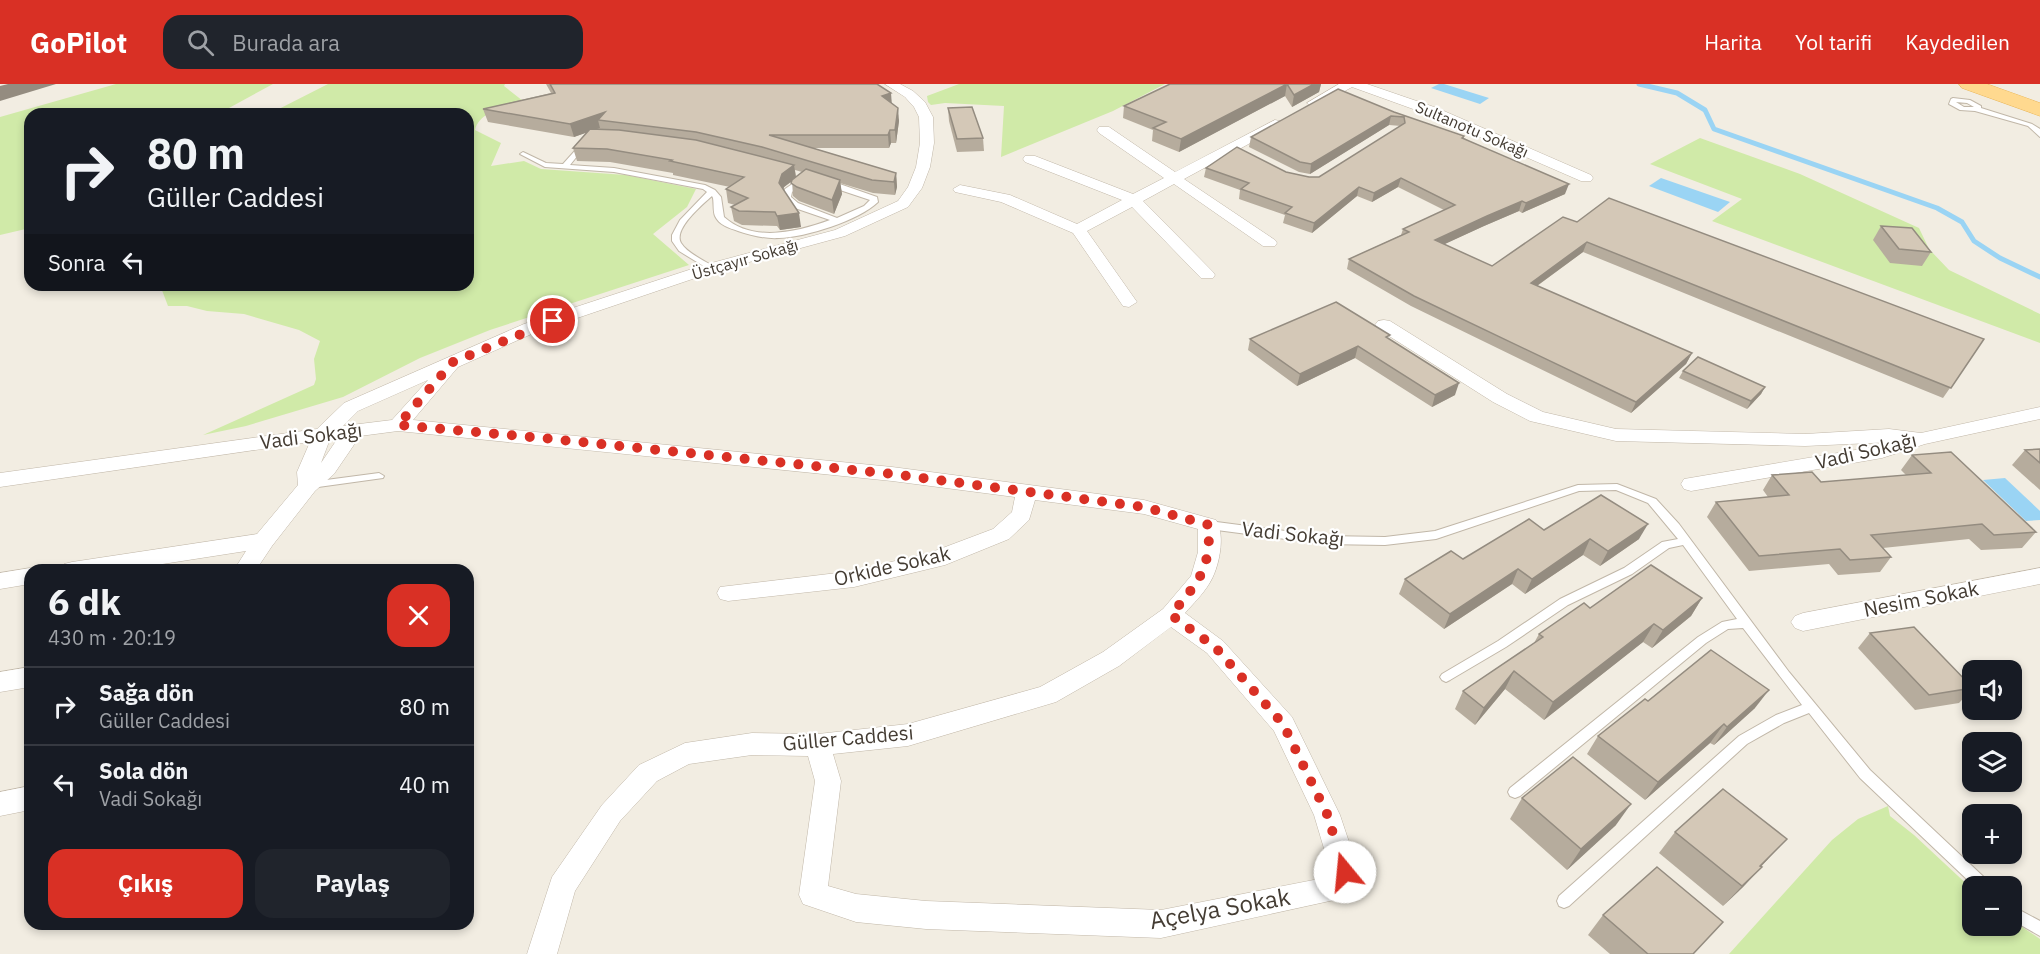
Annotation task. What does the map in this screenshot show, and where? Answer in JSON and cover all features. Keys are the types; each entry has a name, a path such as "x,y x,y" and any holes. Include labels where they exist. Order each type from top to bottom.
{"main road":[{"path":"1975,96 2040,110"}],"street":[{"name":"Üstçayır Sokağı","path":"323,434 351,407 530,328 710,268 840,233 903,204 915,188 923,167 927,143 926,117 920,105 909,94 891,84"},
{"path":"1078,230 1176,177 1239,149 1291,115 1348,84"},
{"name":"Sultanotu Sokağı","path":"1355,84 1432,111 1586,178"},
{"path":"1104,130 1176,177 1269,243"},
{"path":"1030,159 1134,200 1207,275"},
{"path":"960,189 1005,198 1078,230 1130,303"},
{"path":"1384,325 1500,399 1538,417 1616,435 1805,440 1888,435 1921,439"},
{"name":"Üstçayır Sokağı","path":"398,425 453,362"},
{"name":"Vadi Sokağı","path":"1691,484 1882,452 1921,439 2040,413"},
{"name":"Vadi Sokağı","path":"0,480 398,425 892,474 1144,507 1209,525"},
{"path":"249,564 264,541 308,486 327,469 354,430"},
{"path":"308,486 307,472 323,434"},
{"name":"Orkide Sokak","path":"728,593 854,579 937,559 1001,534 1022,515 1026,491"},
{"name":"Güller Caddesi","path":"542,954 562,886 611,813 648,773 685,754 752,744 818,745 908,735 1047,695 1112,659 1171,615 1201,579 1209,552 1209,525"},
{"path":"112,564 264,541"},
{"name":"Nesim Sokak","path":"1803,622 2040,576"},
{"path":"0,581 24,577"},
{"name":"Açelya Sokak","path":"818,745 828,781 813,896 856,908 926,915 1161,924 1338,888 1345,872 1327,814 1283,724 1215,647 1171,615"},
{"path":"0,682 24,678"},
{"path":"0,804 24,799"}],"lane":[{"path":"1975,96 2030,125 2039,131 2040,135"},
{"path":"565,166 590,139"},
{"path":"523,154 545,165 634,174 705,187 717,197 717,213 721,220 738,228 764,235 779,236 797,232 867,208 874,202 874,199 796,174"},
{"path":"813,179 788,191 787,197 795,204 836,220"},
{"path":"710,268 681,247 675,239 676,231 697,205 712,192"},
{"path":"308,486 379,476"},
{"name":"Vadi Sokağı","path":"1209,525 1324,540 1385,541 1436,536 1578,488 1617,488 1652,501 1685,541"},
{"path":"1446,677 1502,644 1564,602 1628,571 1666,545 1685,541 1746,623 1865,774 1972,876"},
{"path":"1515,792 1702,640 1726,626 1746,623"},
{"path":"1564,901 1743,740 1780,719 1811,707"},
{"path":"2022,919 2040,929"}],"green space":[{"path":"116,84 273,84 229,108 32,108"},
{"path":"328,84 505,84 504,86 523,101 488,114 482,118 475,130 501,143 491,166 524,161 541,169 626,175 696,189 687,207 653,234 689,265 490,330 420,358 343,397 246,426 203,435 314,385 316,379 314,359 320,341 299,330 244,314 207,311 187,306 168,306 162,291 474,291 474,108 281,108"},
{"path":"959,84 1165,84 1113,111 1001,157 1004,106 945,103 931,105 928,102 927,96"},
{"path":"24,110 24,229 0,235 0,117"},
{"path":"1700,138 1800,174 1919,228 1929,249 1949,270 2040,314 2040,343 1712,221 1742,199 1650,164"},
{"path":"1888,806 1890,816 1962,880 1962,936 2022,936 2022,927 2040,939 2040,954 1729,954 1832,840 1858,819"}],"water":[{"path":"1439,84 1489,98 1480,104 1431,88"},
{"path":"1661,178 1730,202 1718,212 1649,186"},
{"path":"2005,478 2040,511 2040,520 2026,521 1983,480"}],"building":[{"path":"550,84 877,84 891,93 882,96 898,108 895,130 890,130 888,135 769,135 896,173 894,182 872,180 762,147 696,132 598,120 605,112 570,124 483,109 555,93"},
{"path":"1170,84 1287,84 1181,139 1153,128 1166,122 1124,106"},
{"path":"1287,84 1314,84 1294,95"},
{"path":"1338,89 1394,112 1464,136 1462,138 1569,184 1526,203 1522,201 1435,240 1492,266 1563,217 1577,222 1609,198 1984,339 1951,388 1587,242 1531,283 1692,353 1636,402 1414,296 1349,259 1409,232 1403,229 1455,205 1401,178 1374,193 1359,187 1314,223 1285,213 1292,207 1241,189 1249,183 1206,168 1237,147 1286,172 1319,177 1405,123 1404,117 1391,116 1311,164 1300,162 1251,137"},
{"path":"972,107 983,138 957,139 948,108"},
{"path":"590,129 619,130 696,140 794,165 782,174 779,183 799,213 777,216 775,212 739,211 731,207 748,198 726,189 744,177 670,161 672,160 607,149 573,148"},
{"path":"806,169 840,180 832,200 791,183"},
{"path":"1881,226 1912,228 1931,252 1899,249"},
{"path":"1336,302 1390,335 1386,337 1459,383 1435,395 1358,346 1300,374 1250,339"},
{"path":"1698,357 1765,387 1751,401 1683,371"},
{"path":"2040,449 2040,463 2025,450"},
{"path":"1951,452 2036,532 1994,535 1982,524 1871,535 1891,557 1850,560 1840,549 1759,556 1716,502 1789,495 1772,475 1812,472 1821,482 1931,473 1912,455"},
{"path":"1601,495 1648,524 1608,551 1590,539 1532,579 1518,569 1450,614 1405,579 1451,551 1463,559 1529,519 1544,530"},
{"path":"1651,565 1702,598 1663,630 1654,624 1553,702 1514,671 1484,708 1463,691 1543,637 1539,634 1584,603 1590,608"},
{"path":"1914,627 1962,677 1962,690 1929,695 1870,633"},
{"path":"1711,650 1769,690 1727,727 1724,724 1658,782 1598,736 1645,699 1648,701"},
{"path":"1573,757 1631,804 1581,849 1522,798"},
{"path":"1723,789 1787,839 1742,886 1675,832"},
{"path":"1657,867 1723,922 1693,954 1648,954 1603,915"}],"waterway":[{"path":"1639,84 1677,93 1705,110 1714,129 1937,208 1962,222 1974,241 2000,258 2040,277"}],"route":[{"path":"553,321 530,328 453,362 398,425 892,474 1144,507 1209,525 1209,552 1201,579 1171,615 1215,647 1283,724 1327,814 1345,872"}]}
